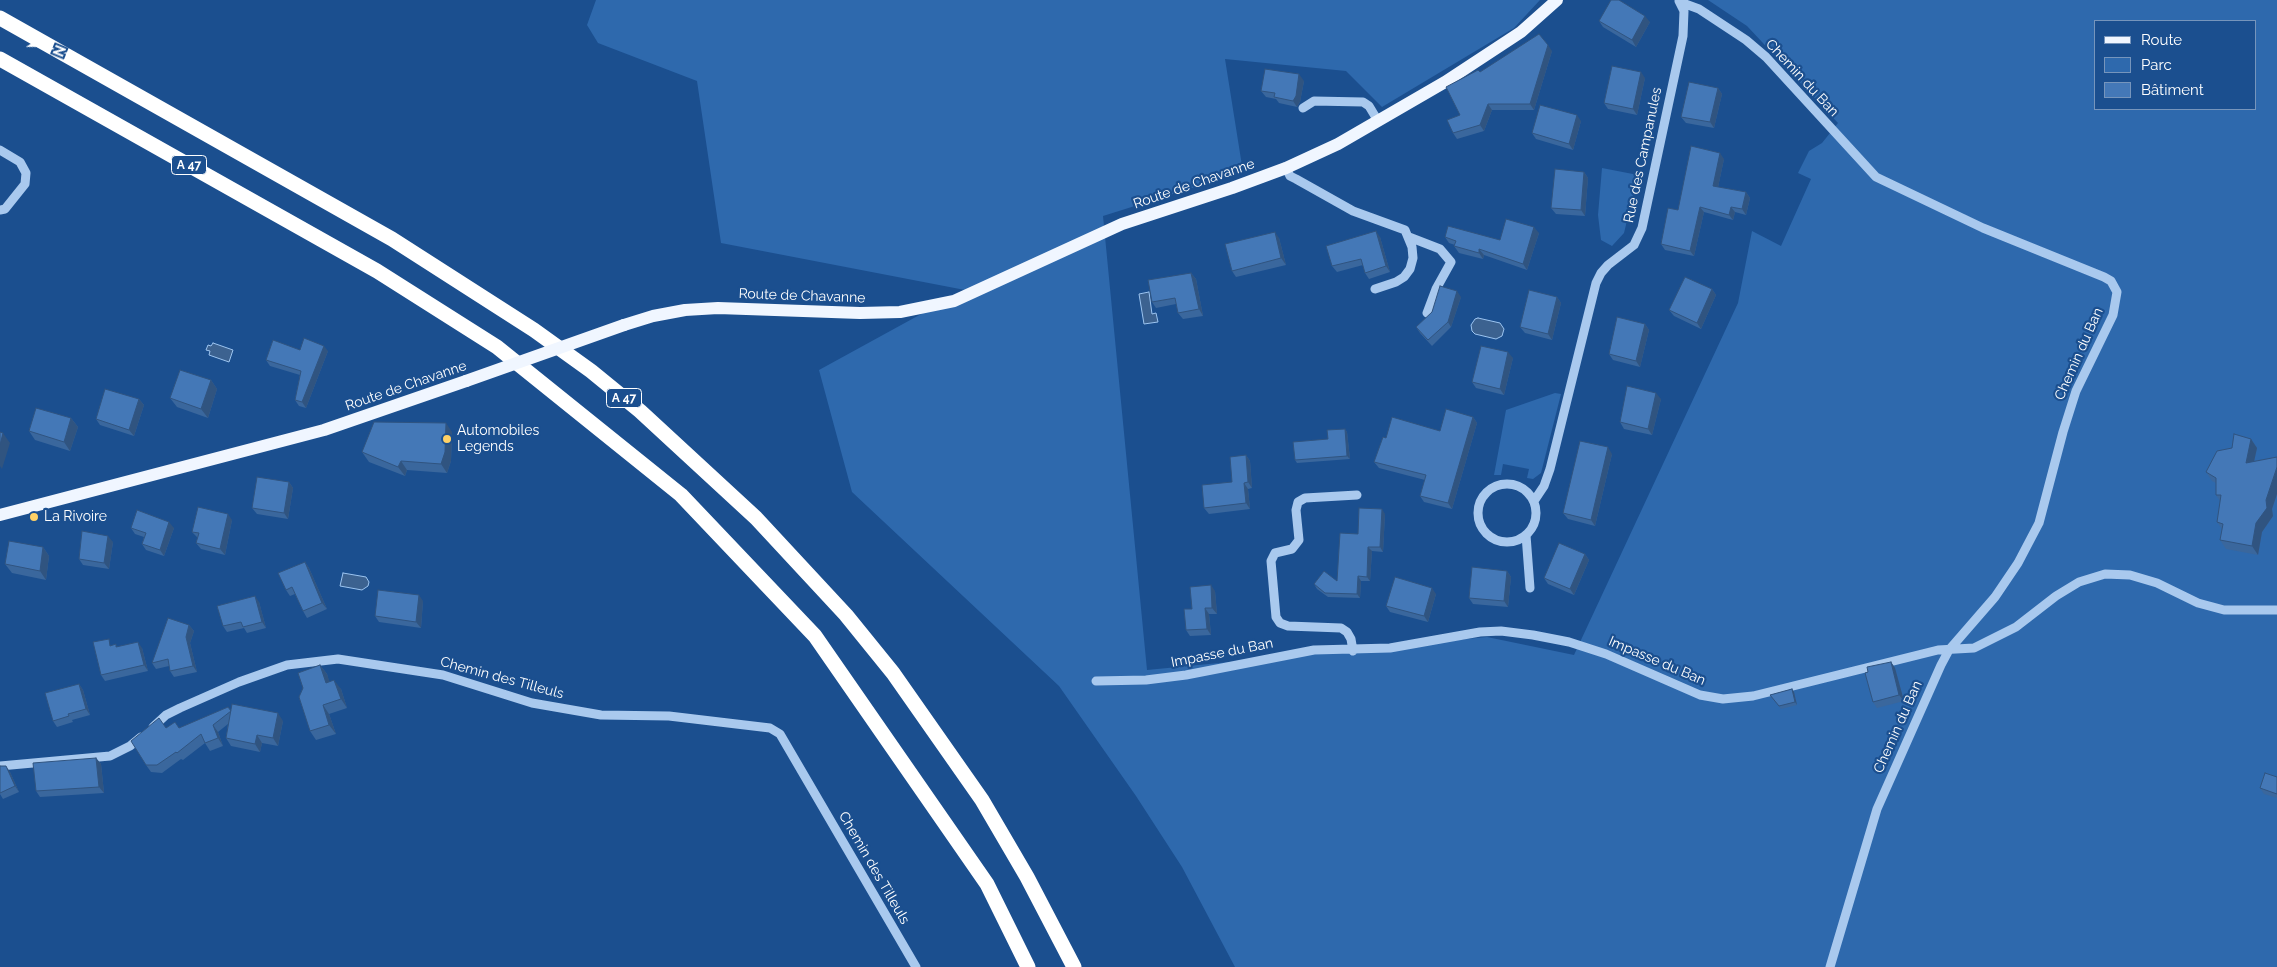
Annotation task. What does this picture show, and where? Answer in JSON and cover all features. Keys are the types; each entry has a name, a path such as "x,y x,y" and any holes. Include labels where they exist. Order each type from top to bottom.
{"highway":[{"name":"A 47","path":"0,18 384,234 534,330 591,371 654,423 716,479 802,565 893,673 982,800 1027,876 1074,967"},
{"name":"A 47","path":"0,59 377,271 497,347 681,495 815,636 987,884 1028,967"}],"main road":[{"name":"Route de Chavanne","path":"0,515 324,430 653,316 685,310 718,308 860,313 900,312 954,301 1122,224 1286,168 1338,144 1445,82 1521,32 1557,0"}],"street":[{"name":"Rue des Campanules","path":"1526,535 1532,528 1535,519 1534,501 1544,486 1550,469 1596,283 1608,265 1634,245 1642,228 1683,36 1684,11 1679,1"},
{"name":"Chemin du Ban","path":"1679,1 1698,9 1746,40 1766,57 1876,177 1983,228 2104,277 2111,281 2117,292 2113,315 2076,391 2039,523 2018,563 1995,597 1949,650 1877,810 1830,967"},
{"path":"1303,108 1314,101 1363,102 1369,106 1378,120"},
{"path":"0,150 20,162 26,173 25,184 5,209 0,210"},
{"path":"1286,168 1290,176 1296,180 1366,217 1398,226 1405,230 1409,237 1413,258 1410,269 1404,277 1396,282 1375,289"},
{"path":"1409,237 1440,249 1451,262 1436,289 1427,313"},
{"path":"1530,588 1526,535 1518,540 1508,542 1490,537 1483,530 1478,512 1485,494 1492,488 1502,484 1520,487 1534,501"},
{"name":"Impasse du Ban","path":"1353,651 1351,639 1347,632 1340,628 1288,626 1280,623 1276,617 1271,561 1275,553 1292,549 1299,540 1296,510 1298,502 1305,498 1357,495"},
{"name":"Impasse du Ban","path":"1096,681 1146,680 1195,674 1314,650 1353,651 1390,648 1480,632 1501,631 1570,642 1606,654 1680,688 1700,695 1723,699 1753,696 1895,663 1922,654 1974,648 2016,627 2056,596 2071,587 2104,574 2130,575 2157,583 2198,602 2224,610 2277,610"},
{"name":"Chemin des Tilleuls","path":"0,766 110,756 130,746 166,715 239,682 287,665 338,659 443,675 532,703 601,715 669,716 770,728 780,734 916,967"}],"green space":[{"path":"596,0 1540,0 1514,28 1382,107 1346,71 1225,59 1243,172 1103,216 1147,670 1487,637 1574,655 1738,303 1752,231 1781,246 1811,179 1798,173 1809,151 1822,143 1838,123 1747,26 1708,0 2277,0 2277,967 1235,967 1182,867 1136,796 1059,686 852,492 819,370 965,290 721,243 697,81 598,43 587,25"},
{"path":"1602,168 1638,175 1624,233 1612,246 1601,240 1598,215"},
{"path":"1555,393 1561,394 1541,473 1533,479 1527,478 1529,469 1503,464 1501,475 1494,475 1506,410"}],"shaded area":[{"path":"1149,292 1152,314 1156,313 1158,322 1144,324 1139,294"},
{"path":"1478,318 1500,323 1504,329 1502,336 1496,339 1475,334 1472,331 1471,325"},
{"path":"213,343 233,350 229,362 209,355 210,351 206,350 208,345 211,346"},
{"path":"343,573 366,577 369,582 368,586 362,590 340,586"}],"building":[{"path":"1611,0 1619,0 1645,16 1632,40 1599,21"},
{"path":"1539,34 1548,45 1530,104 1488,104 1480,125 1453,133 1447,120 1460,115 1446,87 1478,70 1480,72"},
{"path":"1612,66 1641,72 1633,109 1604,103"},
{"path":"1265,69 1299,74 1296,96 1293,101 1274,97 1275,93 1261,91"},
{"path":"1689,82 1718,88 1710,122 1681,117"},
{"path":"1540,105 1577,115 1569,144 1532,133"},
{"path":"1691,146 1720,153 1713,186 1746,192 1742,209 1731,207 1729,215 1700,207 1690,251 1661,244 1668,208 1678,210"},
{"path":"1555,169 1584,172 1581,210 1551,208"},
{"path":"1506,219 1534,227 1523,264 1479,249 1479,253 1454,246 1456,241 1445,237 1448,226 1500,240"},
{"path":"1376,231 1386,266 1365,273 1361,259 1332,266 1326,246"},
{"path":"1275,232 1281,258 1232,271 1225,244"},
{"path":"1191,273 1199,309 1178,313 1175,298 1152,302 1148,280"},
{"path":"1685,277 1712,289 1697,323 1669,310"},
{"path":"1440,286 1457,291 1448,322 1428,340 1416,327 1432,312"},
{"path":"1529,290 1557,297 1548,334 1520,327"},
{"path":"1617,317 1645,324 1636,361 1609,354"},
{"path":"304,338 324,346 302,402 295,400 301,371 266,360 273,340 300,350"},
{"path":"1481,346 1508,352 1500,389 1472,382"},
{"path":"180,370 211,380 201,409 170,398"},
{"path":"1627,386 1656,393 1648,429 1620,422"},
{"path":"105,389 139,399 129,430 96,419"},
{"path":"36,408 71,418 64,442 29,431"},
{"path":"1446,409 1473,417 1448,503 1420,496 1426,475 1374,462 1383,437 1386,438 1392,417 1440,431"},
{"path":"374,422 446,423 445,452 441,464 401,461 398,467 362,452"},
{"path":"1345,429 1347,456 1295,460 1293,442 1328,439 1327,430"},
{"path":"0,432 3,433 0,445"},
{"path":"2234,434 2251,439 2246,463 2277,457 2277,467 2266,500 2267,508 2256,523 2252,546 2220,540 2223,524 2217,522 2221,495 2216,495 2216,478 2206,472 2217,451 2232,448"},
{"path":"1580,441 1608,447 1591,520 1563,513"},
{"path":"1246,455 1248,482 1244,483 1246,503 1204,508 1202,485 1232,482 1230,457"},
{"path":"257,477 289,482 284,513 252,508"},
{"path":"198,507 228,514 220,549 196,543 199,533 192,532"},
{"path":"1359,508 1382,509 1380,547 1368,547 1367,577 1358,576 1357,594 1325,593 1314,584 1324,571 1337,581 1340,533 1358,534"},
{"path":"137,510 169,522 160,550 142,544 146,533 131,528"},
{"path":"82,531 108,536 104,563 79,559"},
{"path":"9,541 43,547 40,571 5,564"},
{"path":"1559,543 1585,554 1570,589 1544,578"},
{"path":"305,562 322,603 303,611 292,587 286,590 278,573"},
{"path":"1472,567 1507,571 1504,601 1469,598"},
{"path":"1395,577 1432,588 1424,616 1386,606"},
{"path":"1211,585 1212,608 1205,608 1207,629 1186,630 1184,609 1192,609 1190,587"},
{"path":"378,590 419,595 416,622 375,616"},
{"path":"255,596 262,622 243,627 241,622 223,626 217,606"},
{"path":"168,618 189,625 186,637 193,666 170,671 168,659 152,663"},
{"path":"109,639 110,646 116,644 116,647 138,642 144,665 101,675 93,642"},
{"path":"1891,662 1899,695 1873,702 1865,673 1868,672 1867,667"},
{"path":"320,665 326,683 334,680 341,699 323,705 329,725 310,731 299,697 303,688 298,673"},
{"path":"79,684 86,709 53,721 45,693"},
{"path":"1792,689 1795,702 1779,706 1770,695"},
{"path":"232,704 278,713 273,738 257,735 255,744 226,738"},
{"path":"228,707 231,711 213,725 218,738 205,743 201,734 177,753 157,765 146,765 131,741 159,718 166,728 175,722 179,728"},
{"path":"96,758 99,787 36,791 33,763"},
{"path":"0,766 6,766 15,786 0,793"},
{"path":"2265,773 2277,777 2277,794 2260,788"}],"place":[{"name":"Automobiles Legends","path":"447,439"},
{"name":"La Rivoire","path":"34,517"}]}
